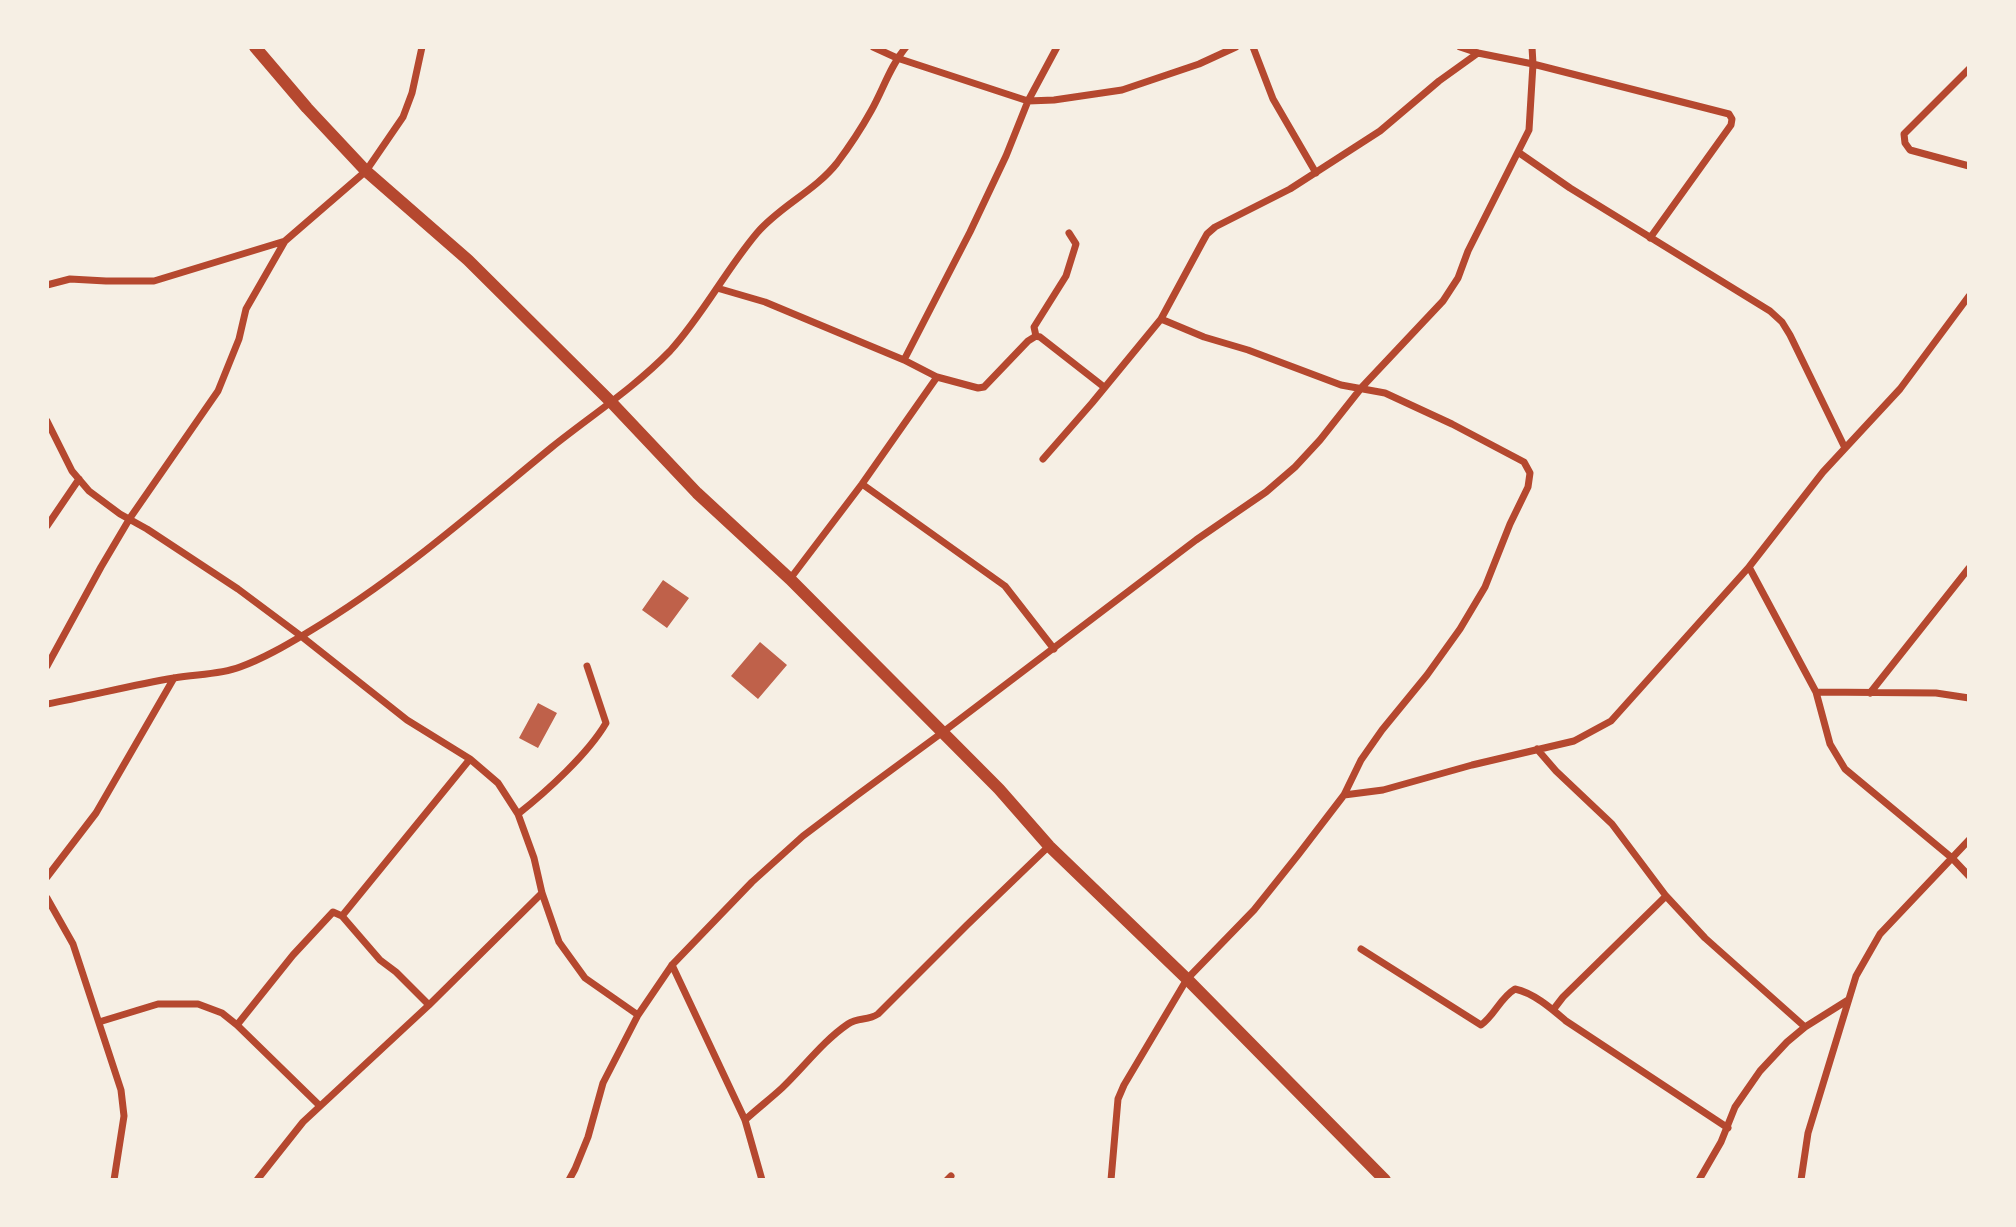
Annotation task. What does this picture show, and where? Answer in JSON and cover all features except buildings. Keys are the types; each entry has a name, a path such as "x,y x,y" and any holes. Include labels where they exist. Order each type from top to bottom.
{"street":[{"path":"255,47 307,108 366,170 468,260 611,402 697,493 790,579 999,789 1049,846 1187,979 1385,1180"},
{"path":"47,666 130,518 218,391 239,339 246,309 285,241 366,170 403,117 412,93 422,47"},
{"path":"873,47 897,58 1028,101 1122,90 1199,64 1236,47"},
{"path":"47,704 202,673 221,673 240,667 302,636 370,592 640,380 671,349 764,225 823,178 838,162 871,111 897,58 906,47"},
{"path":"904,360 971,232 1028,101 1057,47"},
{"path":"1253,47 1273,99 1316,173"},
{"path":"1460,47 1729,114 1731,125 1650,238"},
{"path":"569,1180 588,1137 603,1083 638,1015 672,965 752,883 803,836 1296,467 1362,387 1443,301 1458,278 1468,251 1529,130 1532,47"},
{"path":"1043,459 1161,319 1207,234 1215,227 1290,189 1380,131 1439,81 1478,53"},
{"path":"1969,69 1904,134 1905,143 1910,150 1969,166"},
{"path":"1518,152 1570,188 1770,310 1790,335 1845,448"},
{"path":"1036,336 1034,327 1066,276 1076,244 1069,233"},
{"path":"47,285 70,279 153,281 285,241"},
{"path":"717,288 765,302 904,360 937,377 978,388 984,387 1028,341 1036,336 1041,337 1104,387"},
{"path":"1345,795 1382,790 1574,741 1611,721 1749,568 1823,472 1900,389 1969,296"},
{"path":"1111,1180 1118,1099 1124,1084 1187,979 1254,910 1345,795 1361,760 1460,629 1485,587 1510,524 1528,488 1530,473 1524,462 1385,393 1341,384 1204,337 1161,319"},
{"path":"790,579 862,484 937,377"},
{"path":"47,421 72,471 89,491 302,636 407,719 470,759 498,783 518,814 559,942 585,978 638,1015"},
{"path":"47,526 79,479"},
{"path":"862,484 1005,586 1054,649"},
{"path":"1749,568 1816,692 1830,744 1845,769 1952,858 1969,876"},
{"path":"1870,693 1969,568"},
{"path":"518,814 539,798 570,766 606,723 587,666"},
{"path":"47,877 96,813 174,678"},
{"path":"1816,692 1936,693 1969,698"},
{"path":"1537,749 1556,771 1612,824 1666,896 1704,938 1805,1027"},
{"path":"342,916 470,759"},
{"path":"1801,1180 1808,1133 1856,976 1880,934 1969,840"},
{"path":"745,1120 843,1028 856,1020 878,1014 1049,846"},
{"path":"257,1180 303,1122 429,1004 542,892"},
{"path":"1553,1010 1563,996 1666,896"},
{"path":"47,898 74,944 118,1077 124,1116 114,1180"},
{"path":"237,1025 293,955 333,912 342,916 380,960 429,1004"},
{"path":"1361,949 1481,1025 1494,1014 1507,994 1515,989 1525,991 1728,1128"},
{"path":"672,965 745,1120 762,1180"},
{"path":"1699,1180 1728,1128 1735,1107 1760,1071 1805,1027 1848,1000"},
{"path":"99,1022 158,1004 198,1004 222,1013 320,1106"}]}
